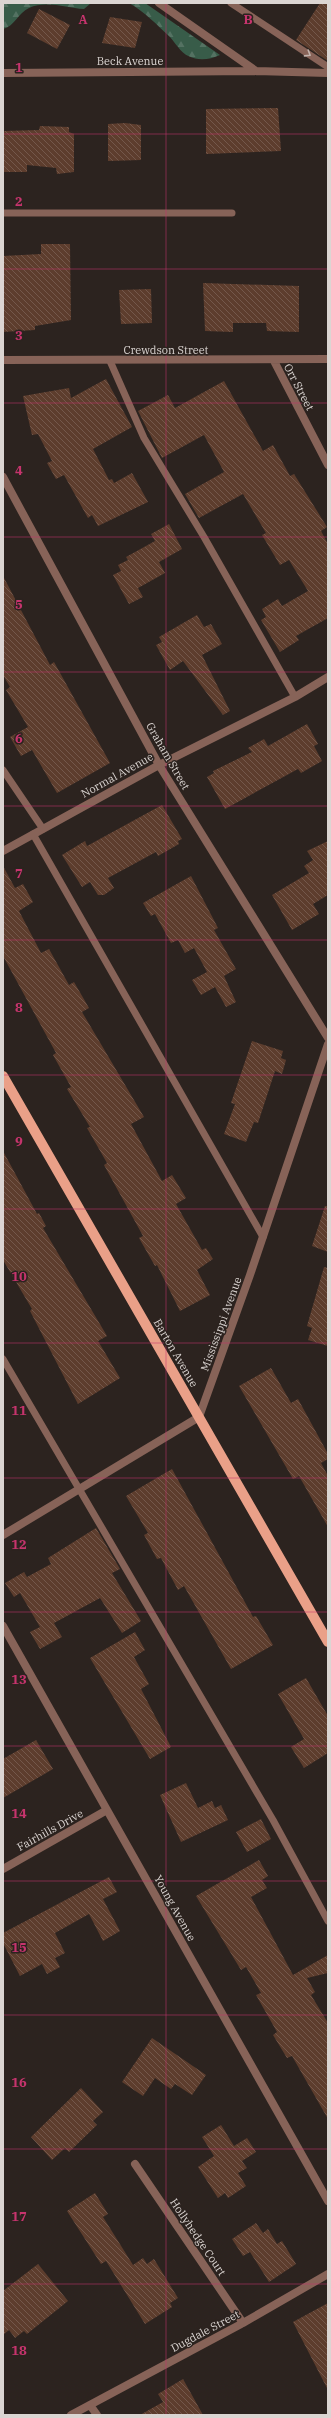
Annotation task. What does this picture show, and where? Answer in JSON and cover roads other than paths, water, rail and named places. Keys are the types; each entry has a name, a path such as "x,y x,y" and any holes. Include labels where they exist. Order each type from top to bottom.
{"main road":[{"name":"Barton Avenue","path":"3,1076 328,1642"}],"street":[{"path":"159,3 256,71 328,73"},
{"name":"Beck Avenue","path":"3,73 256,71"},
{"name":"Crewdson Street","path":"3,360 274,361 328,359"},
{"name":"Orr Street","path":"274,361 328,465"},
{"name":"Graham Street","path":"3,478 159,765 328,1038"},
{"name":"Normal Avenue","path":"3,851 159,765 295,697 328,677"},
{"name":"Mississippi Avenue","path":"199,1417 263,1237 328,1044"},
{"path":"3,1534 199,1417"},
{"name":"Young Avenue","path":"3,1626 328,2201"},
{"name":"Fairhills Drive","path":"3,1869 108,1810"},
{"name":"Hollyhedge Court","path":"135,2164 244,2323"},
{"name":"Dugdale Street","path":"71,2415 244,2323 328,2274"},
{"path":"90,2405 97,2415"}],"lane":[{"path":"231,3 328,67"},
{"path":"3,213 232,213"},
{"path":"110,360 144,438 204,537 295,697"},
{"path":"3,770 43,829"},
{"path":"33,834 263,1237"},
{"path":"3,1359 273,1820 328,1921"}]}
